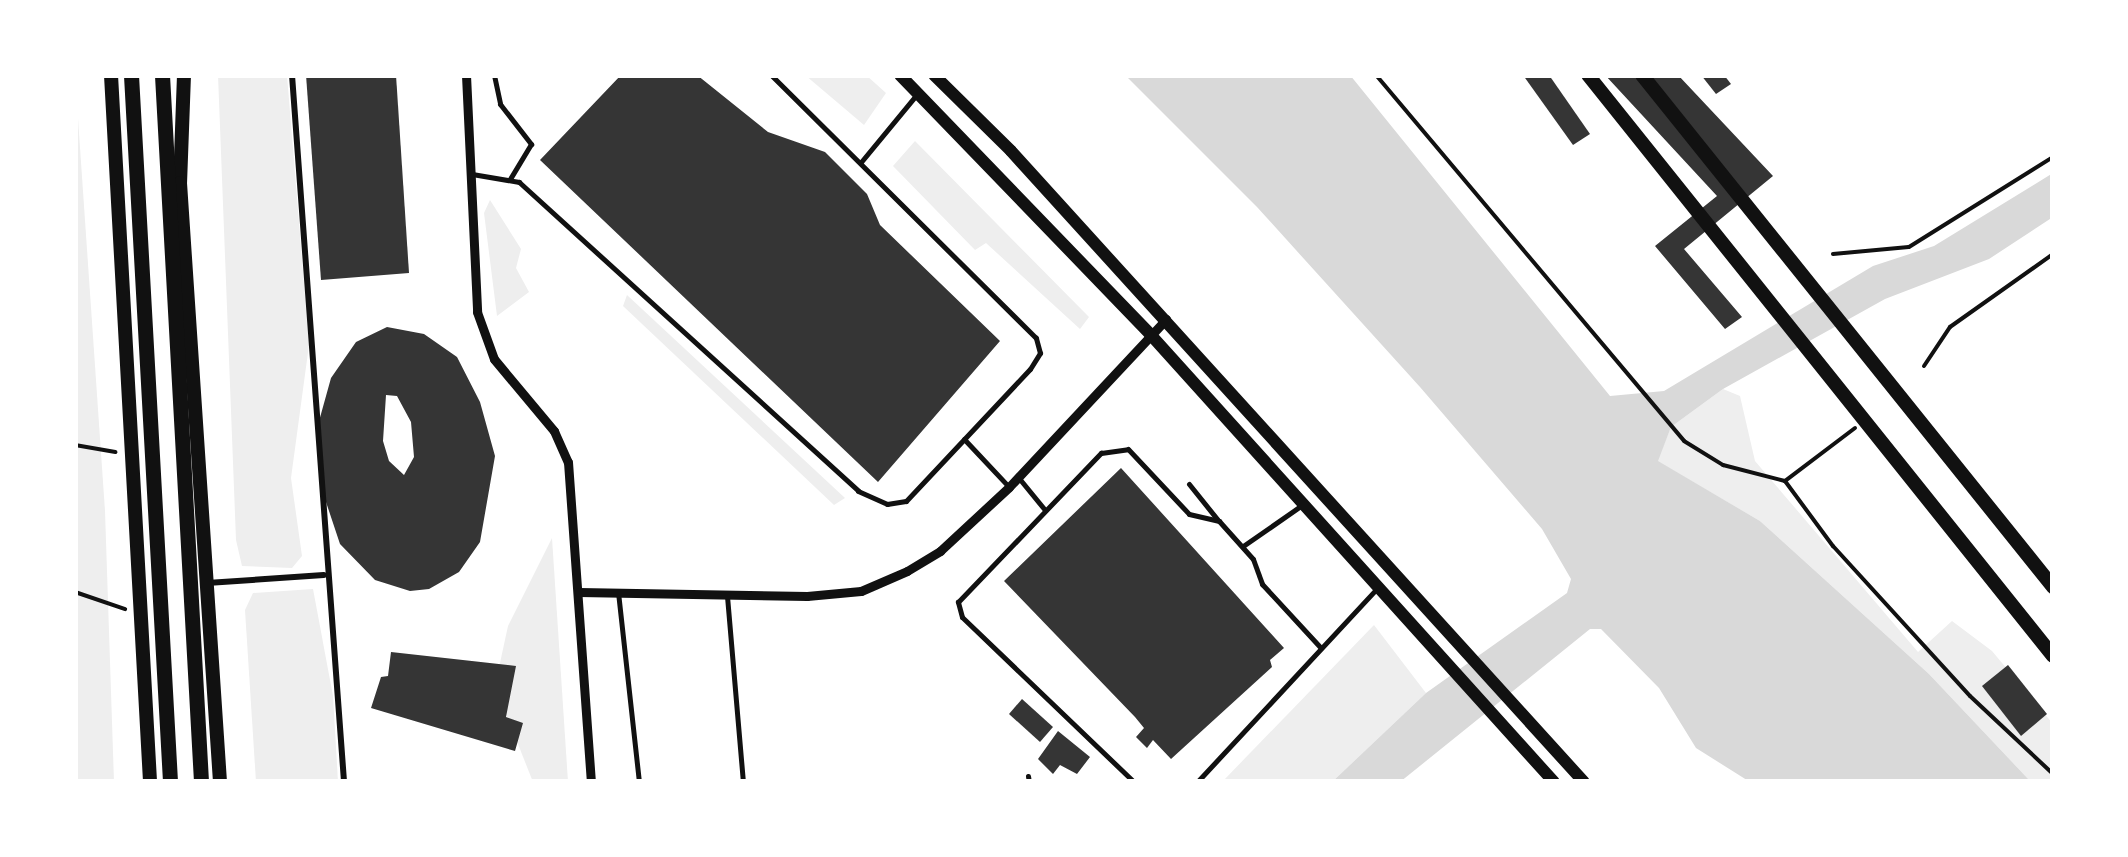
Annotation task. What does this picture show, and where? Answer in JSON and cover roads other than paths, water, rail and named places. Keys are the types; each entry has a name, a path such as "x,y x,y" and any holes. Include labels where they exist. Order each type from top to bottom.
{"highway":[{"path":"131,75 170,782"},
{"path":"162,75 200,782"}],"main road":[{"path":"111,75 150,782"},
{"path":"184,75 180,183 220,782"},
{"path":"900,75 1150,334 1554,782"},
{"path":"934,75 1166,320 1584,782"},
{"path":"1588,75 2053,656"},
{"path":"1642,75 2053,587"}],"street":[{"path":"292,75 324,575 344,782"},
{"path":"466,75 478,312 494,359 554,431 568,462 591,782"},
{"path":"578,592 727,595 861,591 940,551 1009,487 1166,320"},
{"path":"207,582 324,575"}],"lane":[{"path":"494,75 500,104 531,144 510,179"},
{"path":"469,174 510,179 858,491 888,504 906,501 1030,368 1040,353 1036,338 771,75"},
{"path":"861,162 918,92"},
{"path":"964,439 1009,487"},
{"path":"1134,782 962,617 958,602 965,590 1101,453 1117,446 1128,449 1188,514 1219,522"},
{"path":"1018,477 1045,510"},
{"path":"1189,484 1242,546 1262,584 1322,648"},
{"path":"1242,546 1304,504"},
{"path":"1197,782 1379,586"},
{"path":"618,592 639,782"},
{"path":"727,595 743,782"}]}
